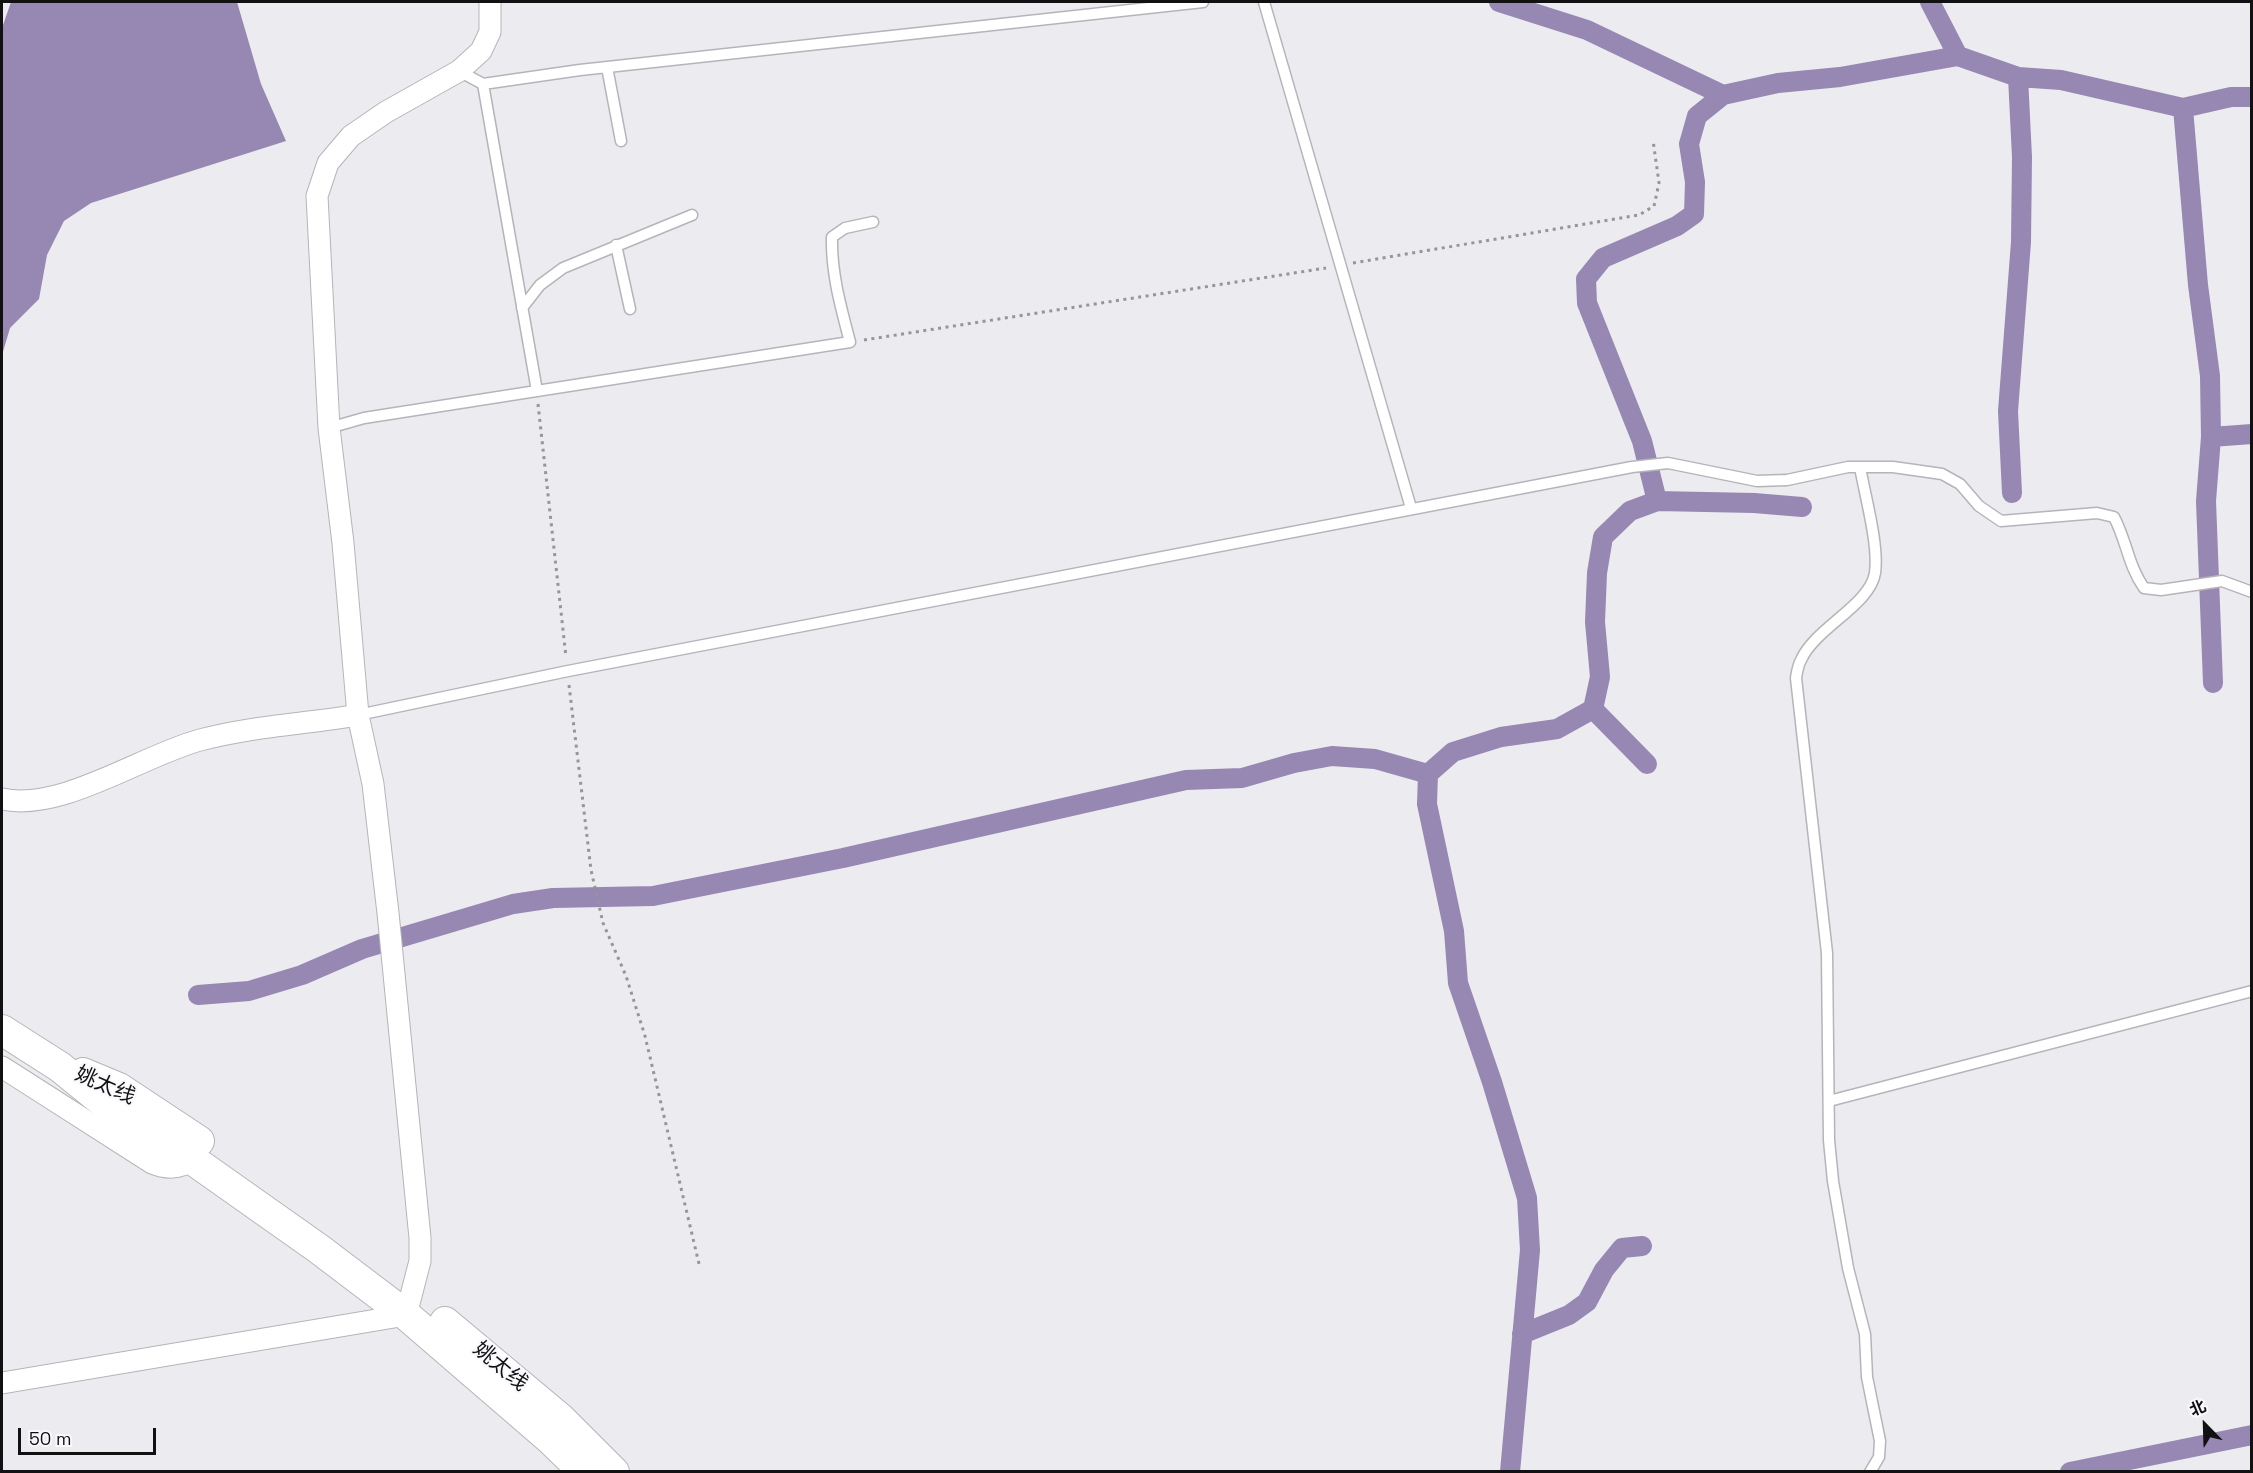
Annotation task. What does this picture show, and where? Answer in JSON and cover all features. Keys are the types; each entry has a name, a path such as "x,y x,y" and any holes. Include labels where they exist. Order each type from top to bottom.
{"main road":[{"path":"2,1030 60,1067"},
{"name":"姚太线","path":"60,1067 94,1076 152,1109 302,1212 409,1305 584,1472"},
{"name":"姚太线","path":"60,1067 113,1110 193,1160 319,1249 409,1305 507,1372 614,1472"}],"street":[{"path":"2,1383 409,1305 420,1261 420,1238 388,913 373,784 358,715 343,543 328,428 317,196 328,164 351,135 386,112 459,71 481,51 490,32 490,2"},
{"path":"2,799 31,801 60,795 169,749 225,734 358,715"},
{"path":"2,1067 152,1163 166,1168 183,1166 193,1160"}],"lane":[{"path":"459,71 483,84 607,67 1203,2"},
{"path":"1264,2 1411,508"},
{"path":"607,67 621,141"},
{"path":"483,84 537,391"},
{"path":"522,308 540,285 563,268 692,215"},
{"path":"328,428 364,418 850,342 838,294 832,256 832,237 845,228 873,222"},
{"path":"616,245 630,309"},
{"path":"358,715 568,671 1411,508 1632,467 1668,463 1757,482 1787,480 1860,467 1893,466 1942,474 1960,484 1979,506 2001,522 2097,513 2114,517 2125,538 2131,570 2144,588 2161,590 2222,581 2252,592"},
{"path":"1860,467 1872,533 1875,574 1862,597 1813,643 1801,659 1796,678 1827,953 1829,1101 1833,1182 1848,1268 1864,1334 1867,1377 1880,1441 1879,1457 1870,1472"},
{"path":"1829,1101 2252,991"}],"path":[{"path":"850,342 1341,266 1639,215 1654,206 1659,183 1653,140"},
{"path":"537,391 591,870 603,923 626,976 645,1036 700,1268"}],"shaded area":[{"path":"11,2 237,2 261,84 286,141 91,203 64,221 47,255 39,299 10,328 2,355 2,28"}],"waterway":[{"path":"1499,2 1587,30 1723,95"},
{"path":"1930,2 1958,56"},
{"path":"1510,1472 1530,1250 1527,1198 1492,1082 1458,983 1454,931 1427,804 1428,774 1453,752 1501,737 1557,729 1593,709 1600,677 1595,622 1597,573 1603,537 1630,511 1657,501 1642,441 1587,303 1586,279 1603,258 1677,226 1694,214 1695,182 1689,144 1697,116 1723,95 1778,83 1840,77 1958,56 2018,77 2061,80 2183,108 2231,97 2252,97"},
{"path":"2012,493 2008,411 2021,242 2022,157 2018,77"},
{"path":"2183,108 2198,285 2210,376 2211,437 2206,501 2213,683"},
{"path":"2211,437 2252,434"},
{"path":"1657,501 1754,503 1802,507"},
{"path":"1593,709 1647,764"},
{"path":"198,995 249,991 302,975 362,949 513,904 553,898 653,896 843,858 1186,780 1242,778 1294,763 1332,756 1375,759 1428,774"},
{"path":"1522,1334 1569,1315 1587,1302 1604,1270 1622,1248 1642,1246"},
{"path":"2070,1472 2252,1435"}]}
